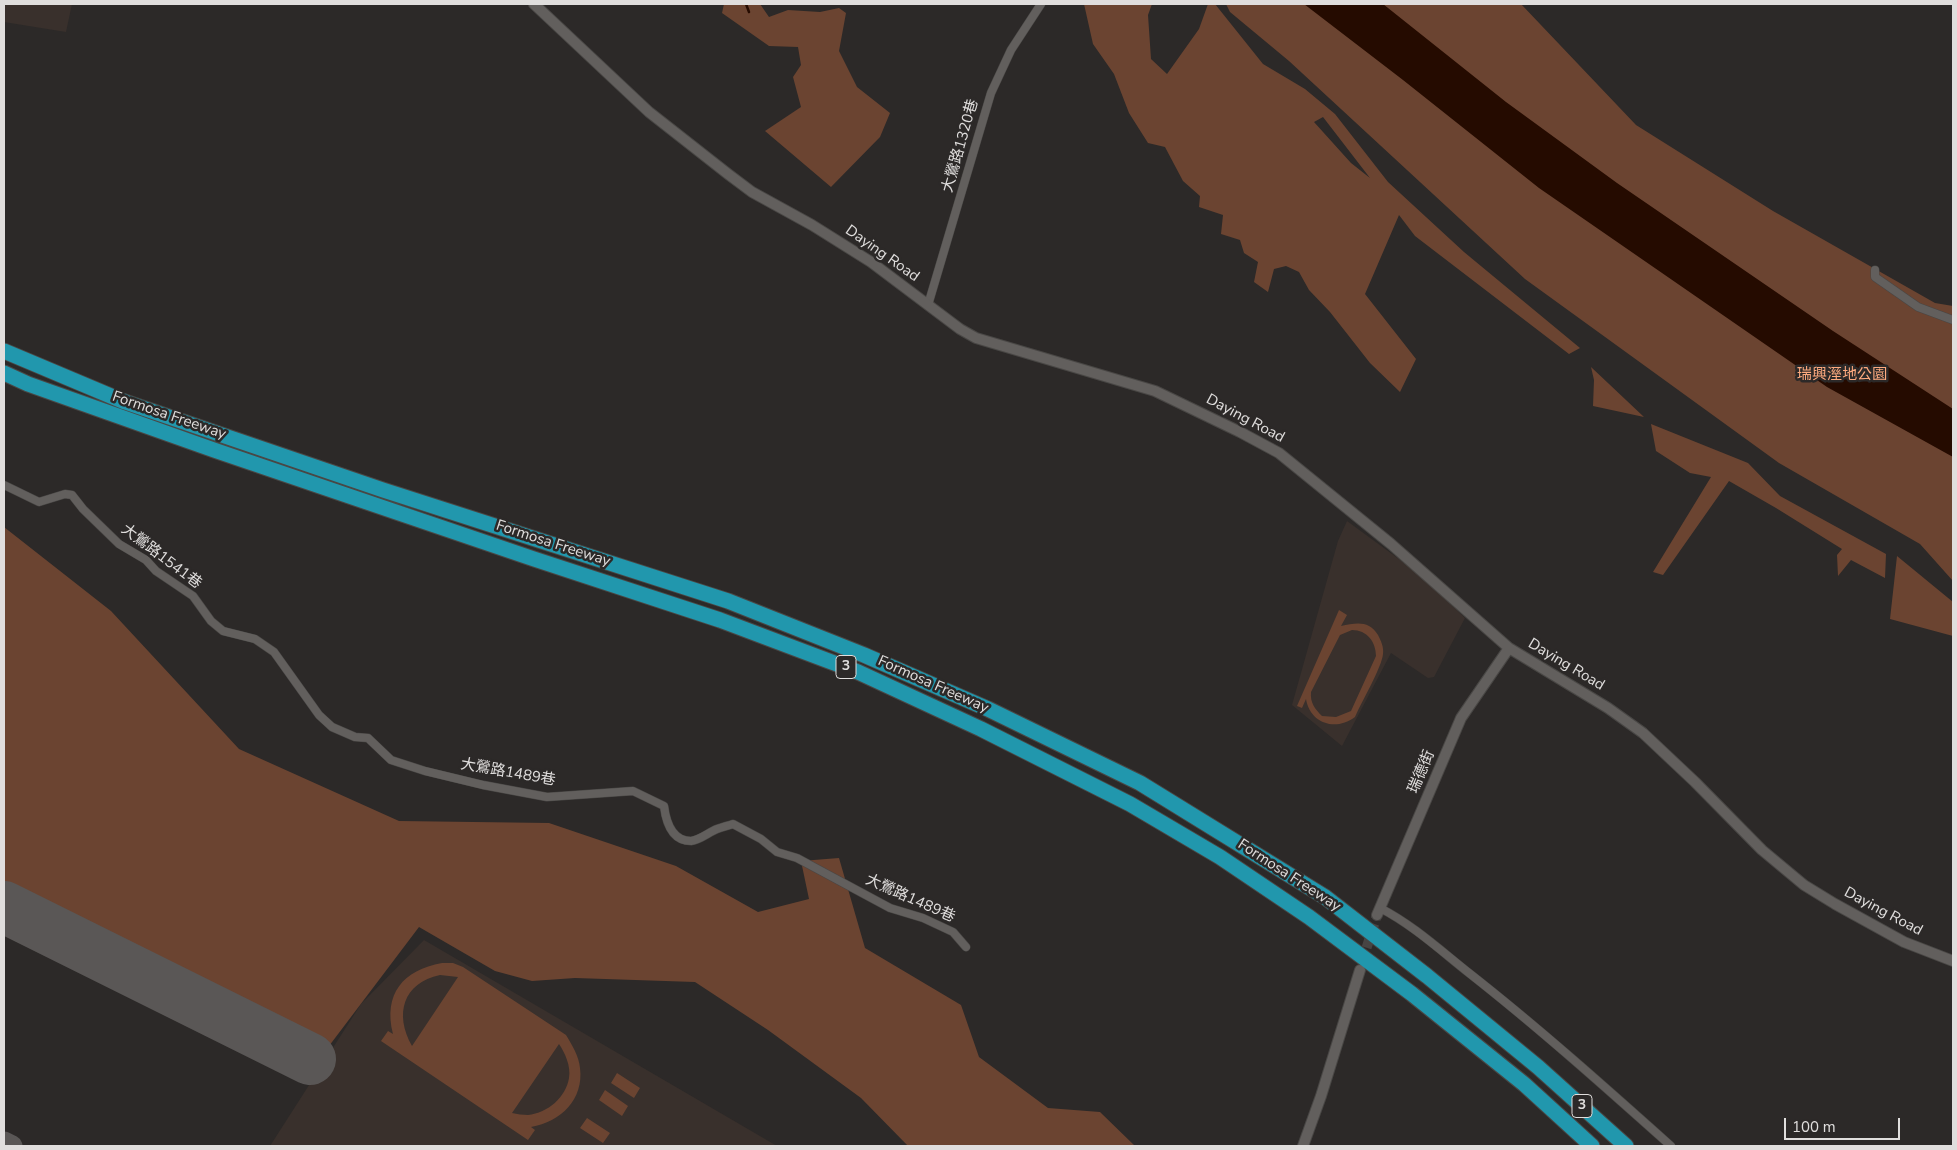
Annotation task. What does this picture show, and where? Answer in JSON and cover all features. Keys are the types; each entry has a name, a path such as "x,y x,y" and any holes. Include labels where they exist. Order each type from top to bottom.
{"highway":[{"name":"Formosa Freeway","path":"4,351 125,402 383,490 728,600 864,655 953,694 1140,783 1325,898 1427,976 1538,1067 1626,1146"},
{"name":"Formosa Freeway","path":"4,373 28,384 223,454 720,620 858,672 981,729 1130,804 1220,857 1310,917 1412,994 1524,1084 1592,1146"}],"street":[{"name":"Daying Road","path":"534,4 649,112 728,174 752,192 871,262 960,329 976,338 1155,391 1279,453 1391,544 1509,648 1608,708 1643,733 1695,782 1762,850 1804,884 1835,904 1904,942 1953,961"},
{"name":"大鶯路1320巷","path":"928,305 991,93 1011,50 1041,4"},
{"path":"1875,270 1875,277 1918,307 1953,320"},
{"name":"大鶯路1541巷","path":"4,485 39,502 65,494 72,495 83,509 119,544 146,560 156,571 193,596 202,607"},
{"name":"大鶯路1489巷","path":"202,607 211,621 223,631 255,639 274,652 319,715 332,727 354,737 368,738 391,760 425,771 483,785 547,797 633,791 664,806 665,819 671,831 682,839 695,840 732,824 761,838 777,852 796,858 890,908 923,918 953,932 966,946"},
{"name":"瑞德街","path":"1379,911 1461,718 1509,648"},
{"path":"1379,911 1401,919 1487,986 1672,1146"},
{"path":"1303,1146 1321,1096 1360,970"}],"shaded area":[{"path":"4,4 72,4 66,32 4,22"},
{"path":"1304,4 1383,4 1506,102 1617,183 1833,331 1953,409 1953,457 1827,387 1539,188"},
{"path":"1347,521 1422,576 1465,618 1434,677 1428,678 1391,653 1342,746 1292,705 1338,541"},
{"path":"424,940 777,1146 270,1146 361,1004"}],"green space":[{"path":"724,4 760,4 769,17 788,10 820,12 839,8 846,13 839,51 857,87 890,113 880,137 831,187 765,131 801,107 793,77 801,65 798,47 769,46 722,13"},
{"path":"1084,4 1152,4 1148,15 1151,59 1167,74 1199,29 1208,4 1215,4 1263,64 1305,89 1335,114 1388,182 1464,252 1580,348 1569,354 1415,236 1399,215 1365,294 1416,359 1400,392 1370,363 1330,312 1309,290 1299,272 1286,266 1274,269 1268,292 1254,282 1258,262 1244,253 1240,240 1221,234 1223,215 1199,207 1200,196 1183,181 1165,147 1148,143 1129,113 1114,74 1093,44","holes":["1323,117 1370,178 1351,163 1314,122"]},
{"name":"瑞興溼地公園","path":"1226,4 1521,4 1636,125 1773,211 1935,303 1953,306 1953,581 1920,544 1779,463 1525,279 1289,61 1230,12"},
{"path":"1591,367 1644,417 1593,406 1594,380"},
{"path":"1651,424 1748,463 1780,496 1886,554 1885,578 1851,560 1838,576 1837,555 1842,549 1729,481 1663,575 1653,572 1711,477 1690,473 1656,451"},
{"path":"4,527 111,611 239,749 399,821 549,823 676,866 758,912 809,899 801,861 839,858 865,948 961,1005 979,1057 1048,1108 1100,1112 1135,1146 908,1146 861,1098 768,1030 695,982 575,978 532,981 495,971 419,927 326,1050 138,948 4,883"},
{"path":"1897,556 1953,602 1953,636 1890,619"},
{"path":"1339,610 1347,615 1341,626 1362,624 1371,627 1378,635 1383,646 1382,660 1355,717 1339,724 1324,723 1313,714 1308,707 1306,699 1302,708 1297,706","holes":["1352,630 1370,638 1376,651 1376,656 1351,711 1336,717 1322,716 1314,706 1311,692 1340,635"]},
{"path":"453,963 463,967 566,1035 571,1043 577,1055 580,1068 578,1090 574,1099 561,1114 552,1120 531,1127 535,1130 528,1140 381,1041 388,1031 393,1034 391,1007 399,986 416,971 428,966","holes":["440,975 458,977 412,1046 404,1023 403,1012 405,1002 417,985 427,979","559,1044 569,1069 567,1085 560,1098 549,1107 535,1114 512,1113"]},
{"path":"617,1073 640,1088 634,1098 611,1083"},
{"path":"605,1090 628,1106 622,1116 599,1100"},
{"path":"587,1118 610,1133 603,1143 580,1128"}],"waterway":[{"path":"746,4 749,12"}],"taxiway":[{"path":"4,1142 12,1146"}],"runway":[{"path":"4,907 310,1059"}],"tunnel":[{"path":"1362,962 1377,915"}]}
